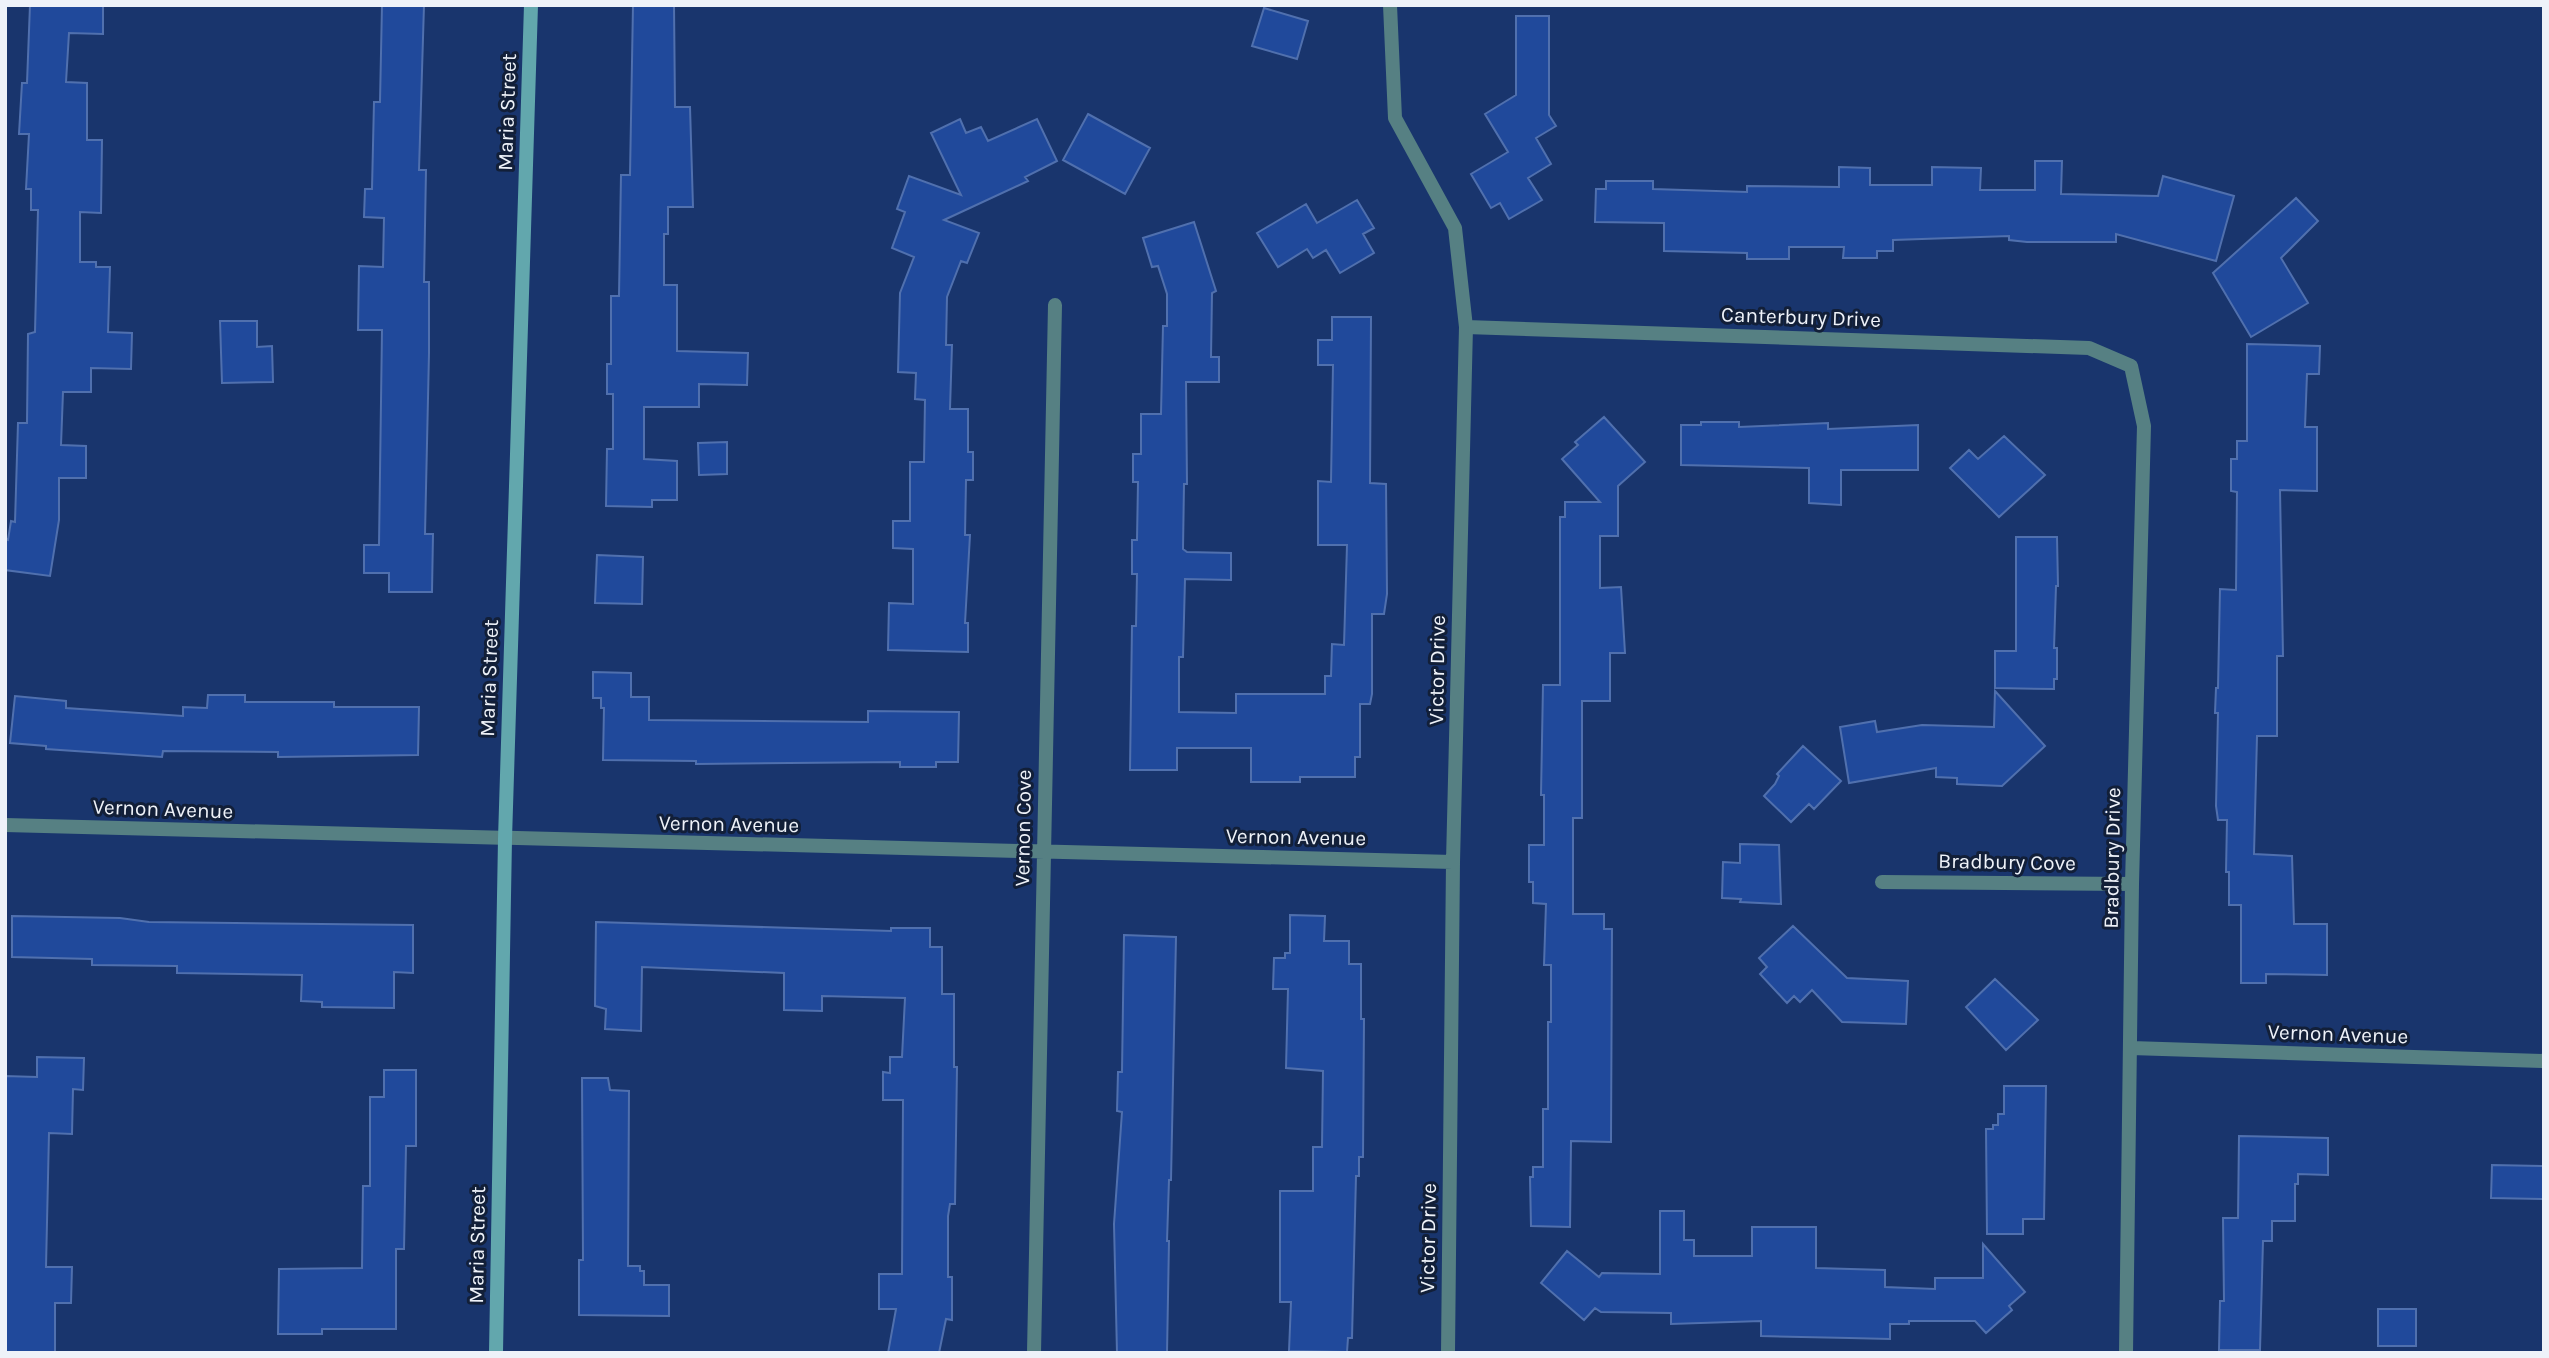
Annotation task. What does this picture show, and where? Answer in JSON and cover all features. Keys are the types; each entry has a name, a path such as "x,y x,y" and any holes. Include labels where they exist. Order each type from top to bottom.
{"street":[{"name":"Maria Street","path":"496,1353 505,839 531,5"},
{"name":"Victor Drive","path":"1390,5 1395,118 1455,228 1466,327 1453,862 1448,1353"},
{"name":"Vernon Cove","path":"1034,1353 1055,305"},
{"name":"Canterbury Drive","path":"1466,327 2089,348 2131,366"},
{"name":"Bradbury Drive","path":"2126,1353 2132,884 2144,426 2131,366"},
{"name":"Vernon Avenue","path":"5,825 1453,862"},
{"name":"Bradbury Cove","path":"1882,882 2132,884"},
{"name":"Vernon Avenue","path":"2131,1048 2544,1061"}],"building":[{"path":"30,5 103,5 103,34 69,33 66,82 87,83 87,140 102,140 101,213 80,212 80,262 96,262 96,267 110,267 108,332 132,333 131,369 91,368 91,392 63,392 61,445 86,446 86,478 59,478 59,520 50,576 5,570 5,539 8,540 11,521 15,522 18,423 27,423 28,334 35,332 38,210 31,210 31,189 26,189 29,134 19,134 22,83 27,83"},
{"path":"382,5 424,5 419,170 426,170 424,282 429,282 429,353 425,534 433,534 432,592 389,592 389,573 364,573 364,545 379,545 382,330 358,330 359,266 383,267 384,218 364,217 365,189 372,189 374,102 380,102"},
{"path":"633,5 674,5 675,107 690,107 693,207 668,207 668,234 664,234 664,285 677,285 677,351 748,353 747,385 699,384 699,407 644,407 644,459 677,461 677,500 652,500 652,507 606,506 607,449 613,449 613,394 607,394 607,364 611,364 611,296 619,296 621,175 630,175"},
{"path":"1264,8 1308,21 1297,59 1252,46"},
{"path":"1516,16 1549,16 1549,115 1556,126 1536,138 1551,164 1528,178 1542,200 1509,219 1500,203 1491,208 1471,174 1508,152 1485,114 1516,95"},
{"path":"1088,114 1150,148 1125,194 1063,160"},
{"path":"960,119 966,133 981,127 988,141 1037,119 1057,161 1025,177 1028,181 944,220 979,233 967,263 961,261 947,297 946,345 952,345 950,409 968,409 968,452 973,452 973,480 966,480 965,535 970,535 965,623 968,623 968,652 888,650 889,603 913,604 913,549 893,548 893,521 910,521 910,462 924,462 925,400 915,399 916,373 898,372 900,293 914,257 892,248 905,212 897,209 909,176 961,195 931,133"},
{"path":"2035,161 2062,161 2061,194 2158,196 2163,176 2234,196 2216,261 2116,234 2116,242 2027,242 2009,240 2009,236 1893,240 1893,251 1877,251 1877,258 1843,258 1844,247 1789,247 1789,259 1747,259 1747,253 1664,251 1664,223 1595,222 1596,189 1606,189 1606,181 1653,181 1653,189 1747,192 1747,186 1839,187 1839,167 1870,168 1870,185 1932,185 1932,167 1981,168 1980,190 2035,190"},
{"path":"2296,198 2318,221 2281,258 2308,303 2251,337 2213,273"},
{"path":"1357,200 1374,228 1363,234 1374,253 1340,273 1326,250 1313,258 1307,249 1278,267 1257,233 1306,204 1317,223"},
{"path":"1194,222 1216,291 1212,293 1211,357 1219,357 1219,382 1186,382 1187,484 1184,484 1183,549 1187,552 1231,553 1231,580 1185,579 1183,657 1179,657 1179,712 1236,713 1236,694 1325,694 1325,676 1331,676 1332,644 1344,645 1347,545 1318,545 1318,481 1331,482 1333,365 1318,365 1318,340 1332,340 1332,317 1371,317 1370,483 1386,484 1387,594 1384,614 1372,614 1372,694 1370,704 1360,704 1360,757 1355,757 1355,777 1300,777 1300,782 1251,782 1251,748 1177,748 1177,770 1130,770 1132,626 1136,626 1137,574 1132,574 1132,540 1137,540 1138,482 1133,482 1133,454 1141,454 1141,414 1161,414 1163,326 1167,326 1167,294 1158,266 1152,267 1143,238"},
{"path":"220,321 257,321 257,347 272,346 273,382 222,383"},
{"path":"2247,344 2320,346 2319,374 2307,374 2305,427 2317,427 2317,491 2280,490 2283,656 2277,656 2277,736 2257,736 2254,854 2292,856 2294,924 2327,924 2327,975 2266,974 2266,983 2241,983 2241,905 2229,905 2229,872 2226,872 2227,820 2218,820 2216,806 2218,713 2215,713 2220,589 2236,590 2237,492 2231,491 2231,459 2237,459 2237,441 2247,441"},
{"path":"1604,417 1645,462 1618,486 1618,536 1600,536 1600,588 1621,587 1625,653 1610,653 1610,701 1582,701 1582,818 1573,818 1573,914 1604,914 1604,929 1612,929 1611,1142 1571,1141 1570,1227 1531,1226 1530,1177 1533,1177 1533,1167 1543,1167 1543,1109 1548,1109 1548,1022 1551,1022 1551,965 1544,965 1546,904 1533,903 1533,882 1529,882 1529,845 1544,845 1544,795 1541,795 1543,685 1560,685 1560,517 1565,517 1565,502 1600,502 1562,459 1578,445 1575,442"},
{"path":"1701,422 1739,422 1739,427 1828,423 1828,429 1918,425 1918,470 1841,470 1841,505 1809,503 1809,468 1681,465 1681,425 1701,425"},
{"path":"2004,436 2045,475 1999,517 1950,468 1969,450 1978,459"},
{"path":"727,442 727,474 699,475 698,443"},
{"path":"2016,537 2057,537 2058,586 2054,648 2057,648 2057,679 2054,679 2054,689 1995,688 1995,651 2016,651"},
{"path":"597,555 643,557 642,604 595,603"},
{"path":"593,672 631,673 631,697 649,697 649,720 868,722 868,711 959,712 958,762 936,762 936,767 900,767 900,762 696,764 696,761 603,760 604,708 601,708 601,698 593,698"},
{"path":"1995,691 2045,746 2002,786 1957,784 1957,778 1936,777 1936,768 1849,783 1840,727 1875,721 1877,732 1922,725 1994,727"},
{"path":"208,695 245,695 245,702 334,702 334,707 419,707 418,755 278,757 278,752 163,751 162,757 46,749 46,746 10,743 15,696 66,701 66,708 183,716 183,707 207,708"},
{"path":"1803,746 1841,781 1814,809 1809,804 1791,822 1764,796 1775,784 1779,776 1777,774"},
{"path":"1740,844 1779,845 1781,904 1740,902 1741,899 1722,898 1723,862 1740,863"},
{"path":"1290,915 1325,916 1324,941 1349,941 1349,964 1361,964 1361,1019 1364,1019 1363,1157 1359,1157 1359,1176 1356,1176 1352,1338 1348,1338 1347,1352 1289,1351 1291,1302 1280,1302 1280,1191 1313,1191 1313,1147 1322,1147 1323,1071 1286,1068 1288,989 1273,989 1274,958 1285,958 1285,953 1290,953"},
{"path":"12,916 120,918 149,922 413,925 413,973 394,972 394,1008 322,1007 322,1002 301,1001 302,975 177,973 177,966 92,965 92,959 12,957"},
{"path":"596,922 891,931 891,928 930,928 930,947 942,947 942,994 954,994 954,1067 957,1067 955,1204 950,1204 948,1216 948,1277 952,1277 952,1320 946,1319 939,1353 888,1353 896,1309 879,1309 879,1274 902,1274 903,1100 883,1100 883,1072 890,1073 890,1057 902,1057 905,998 822,996 822,1011 784,1010 784,973 642,967 641,1031 605,1029 606,1009 595,1006"},
{"path":"1793,926 1847,978 1908,981 1906,1024 1842,1022 1812,990 1800,1002 1794,996 1787,1003 1760,974 1767,967 1759,958"},
{"path":"1124,935 1176,937 1171,1180 1167,1241 1167,1353 1117,1353 1114,1224 1122,1112 1117,1111 1118,1072 1122,1072"},
{"path":"1995,979 2038,1020 2006,1050 1966,1007"},
{"path":"37,1057 84,1058 83,1090 73,1089 72,1134 49,1133 46,1267 72,1267 71,1303 55,1303 55,1353 5,1353 5,1076 37,1077"},
{"path":"384,1070 416,1070 416,1146 406,1146 404,1249 396,1249 396,1329 322,1329 322,1334 278,1334 279,1269 362,1268 363,1186 370,1186 370,1097 384,1097"},
{"path":"582,1078 608,1078 610,1090 629,1091 628,1266 640,1266 640,1271 644,1271 644,1285 669,1285 669,1316 579,1315 579,1260 583,1260"},
{"path":"2004,1086 2046,1086 2044,1219 2023,1219 2023,1234 1987,1234 1986,1129 1993,1129 1993,1125 1998,1125 1998,1114 2004,1114"},
{"path":"2239,1136 2328,1138 2328,1175 2298,1174 2298,1184 2295,1184 2295,1221 2272,1221 2272,1241 2263,1241 2260,1350 2219,1350 2220,1301 2224,1301 2223,1218 2238,1218"},
{"path":"2492,1165 2544,1166 2544,1199 2491,1198"},
{"path":"1660,1211 1684,1211 1684,1240 1694,1240 1694,1256 1752,1256 1752,1227 1816,1227 1816,1268 1885,1270 1885,1287 1935,1289 1935,1278 1983,1278 1983,1244 2025,1292 2009,1306 2012,1310 1986,1333 1975,1321 1909,1321 1909,1324 1890,1324 1890,1339 1761,1336 1761,1321 1671,1324 1671,1313 1601,1312 1595,1308 1584,1320 1541,1283 1567,1251 1599,1277 1602,1273 1660,1274"},
{"path":"2378,1309 2416,1309 2416,1346 2378,1346"}]}
